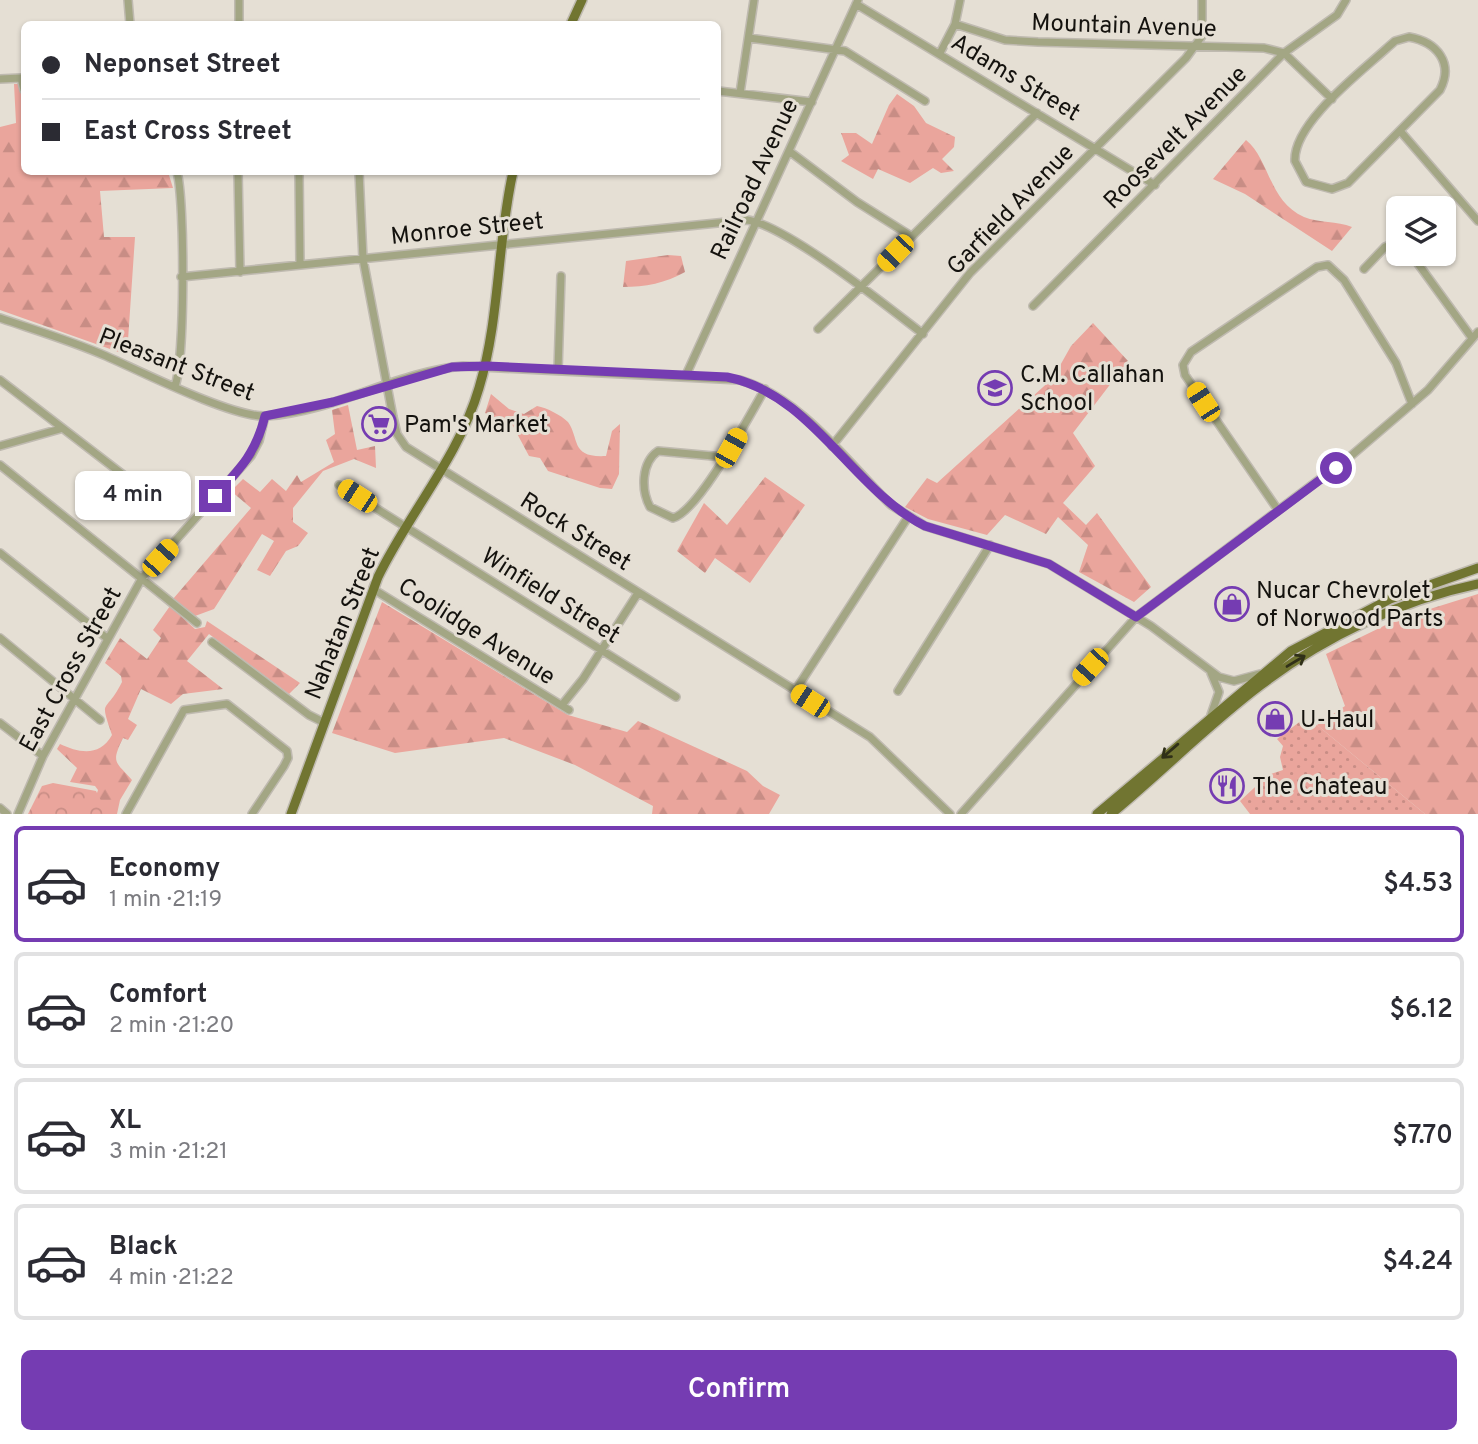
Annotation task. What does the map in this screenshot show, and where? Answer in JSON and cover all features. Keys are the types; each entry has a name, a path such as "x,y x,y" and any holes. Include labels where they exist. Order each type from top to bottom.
{"main road":[{"path":"572,21 582,0"},
{"name":"Nahatan Street","path":"291,814 373,589 467,419 484,366 513,175"},
{"path":"1097,814 1260,674 1291,652 1367,610 1478,568"},
{"path":"1111,814 1244,698 1282,670 1381,615 1478,584"}],"street":[{"path":"128,0 130,21"},
{"path":"239,0 239,21"},
{"path":"740,93 754,0"},
{"path":"940,53 956,24 960,0"},
{"path":"1195,46 1202,36 1202,0"},
{"name":"Roosevelt Avenue","path":"1033,306 1284,53 1337,15 1346,0"},
{"name":"Railroad Avenue","path":"686,375 857,2"},
{"name":"Adams Street","path":"857,2 1155,186"},
{"name":"Mountain Avenue","path":"956,24 1005,40 1264,48 1284,53"},
{"path":"1409,37 1424,40 1441,55 1446,74 1440,90 1401,132 1348,183 1332,189 1314,186 1300,175 1295,153 1300,137 1332,99 1395,41 1409,37"},
{"path":"749,38 837,48 869,64 925,101"},
{"name":"Garfield Avenue","path":"832,446 970,273 1195,46"},
{"path":"1284,53 1332,99"},
{"path":"0,79 21,78"},
{"path":"721,91 812,102"},
{"path":"818,329 1037,113"},
{"path":"1401,132 1478,221"},
{"path":"789,151 857,202 911,236"},
{"path":"175,386 179,365 181,277 178,175"},
{"path":"238,175 240,271"},
{"path":"299,175 300,264"},
{"name":"Rock Street","path":"359,175 363,259 400,441 440,471 870,737 950,814"},
{"name":"Monroe Street","path":"181,277 738,219 756,221"},
{"path":"756,221 862,287 923,334"},
{"path":"1364,269 1386,247"},
{"path":"1278,510 1185,376 1183,365 1191,352 1317,267 1328,265 1344,280 1396,363 1412,404"},
{"path":"961,814 1136,617 1336,468 1412,404 1475,335 1420,266"},
{"path":"558,370 561,276"},
{"name":"Pleasant Street","path":"0,318 104,355 238,411 265,416 333,402 452,367 484,366 727,377 765,389 832,446 891,505 908,517 925,526 1049,564 1163,634 1211,673"},
{"path":"0,380 60,429 126,477"},
{"path":"724,457 664,450 653,454 647,464 644,481 644,491 650,507 673,518 686,513 724,457 765,389"},
{"name":"East Cross Street","path":"18,814 43,756 142,578 251,456 259,441 265,416"},
{"path":"0,446 60,429"},
{"path":"0,465 197,623"},
{"name":"Winfield Street","path":"339,485 676,696"},
{"path":"795,691 908,517"},
{"path":"898,691 990,545"},
{"path":"0,553 108,639"},
{"name":"Coolidge Avenue","path":"373,589 569,710"},
{"name":"Coolidge Avenue","path":"562,705 602,651 638,593"},
{"path":"0,638 100,720"},
{"path":"212,642 309,715 323,722"},
{"path":"1211,673 1234,681 1260,674"},
{"path":"1211,673 1219,692 1211,715"},
{"path":"126,814 184,710 227,704 287,751 288,758 284,766 251,814"},
{"path":"0,723 43,756"},
{"path":"0,808 7,814"}],"green space":[{"path":"14,84 21,84 21,175 169,175 173,188 100,191 104,237 135,237 127,355 0,310 0,127 16,123"},
{"path":"897,94 914,106 926,123 955,137 954,147 942,159 954,171 941,173 933,168 910,183 878,169 873,179 841,161 849,155 841,133 856,133 872,144 889,105"},
{"path":"1246,140 1260,158 1276,191 1292,210 1310,219 1352,227 1332,251 1245,194 1213,179"},
{"path":"668,255 681,256 685,272 655,284 623,287 626,261"},
{"path":"1093,323 1128,361 1073,433 1095,466 1063,503 1086,525 1097,513 1151,587 1134,602 1079,572 1088,545 1058,517 1046,534 1005,515 987,535 928,519 905,507 927,478 937,483 1053,378 1071,346"},
{"path":"491,394 509,409 524,414 537,406 558,414 572,428 581,451 595,456 606,456 612,431 620,424 619,474 612,489 600,488 548,471 540,458 529,456 513,426 485,413"},
{"path":"348,405 357,450 375,446 376,468 354,459 323,471 293,508 293,522 308,533 298,546 286,551 270,576 257,570 274,541 262,534 214,609 195,616 173,599 251,508 231,491 243,479 260,492 272,479 286,491 297,475 301,482 334,462 326,440 335,434 332,410"},
{"path":"765,477 805,505 750,583 715,558 705,573 677,551 704,503 727,525"},
{"path":"1478,594 1478,814 1425,814 1317,725 1345,706 1326,654 1398,619"},
{"path":"382,602 568,715 627,732 638,721 747,771 763,786 780,795 769,814 652,814 653,806 575,765 504,738 395,753 332,733"},
{"path":"170,606 195,629 205,627 207,621 300,683 289,694 209,634 187,661 223,689 183,694 171,704 141,689 128,719 137,725 128,740 123,738 116,757 119,765 132,780 120,800 117,814 94,814 93,805 98,790 95,786 70,782 77,768 57,749 60,744 89,751 107,742 112,735 105,710 122,682 121,676 105,663 120,638 147,659 161,638 153,630"},
{"path":"1302,720 1317,725 1425,814 1250,814 1240,801 1268,775 1283,770 1280,757 1283,746 1277,739"},
{"path":"53,783 96,791 108,814 28,814 42,786"}],"place":[{"name":"C.M. Callahan School","path":"995,388"},
{"name":"Pam's Market","path":"379,424"},
{"name":"Nucar Chevrolet of Norwood Parts","path":"1232,604"},
{"name":"U-Haul","path":"1275,719"},
{"name":"The Chateau","path":"1227,786"}],"route":[{"path":"215,496 251,456 259,441 265,416 333,402 452,367 487,366 727,377 765,389 798,414 891,505 908,517 925,526 1049,564 1136,617 1336,468"}]}
